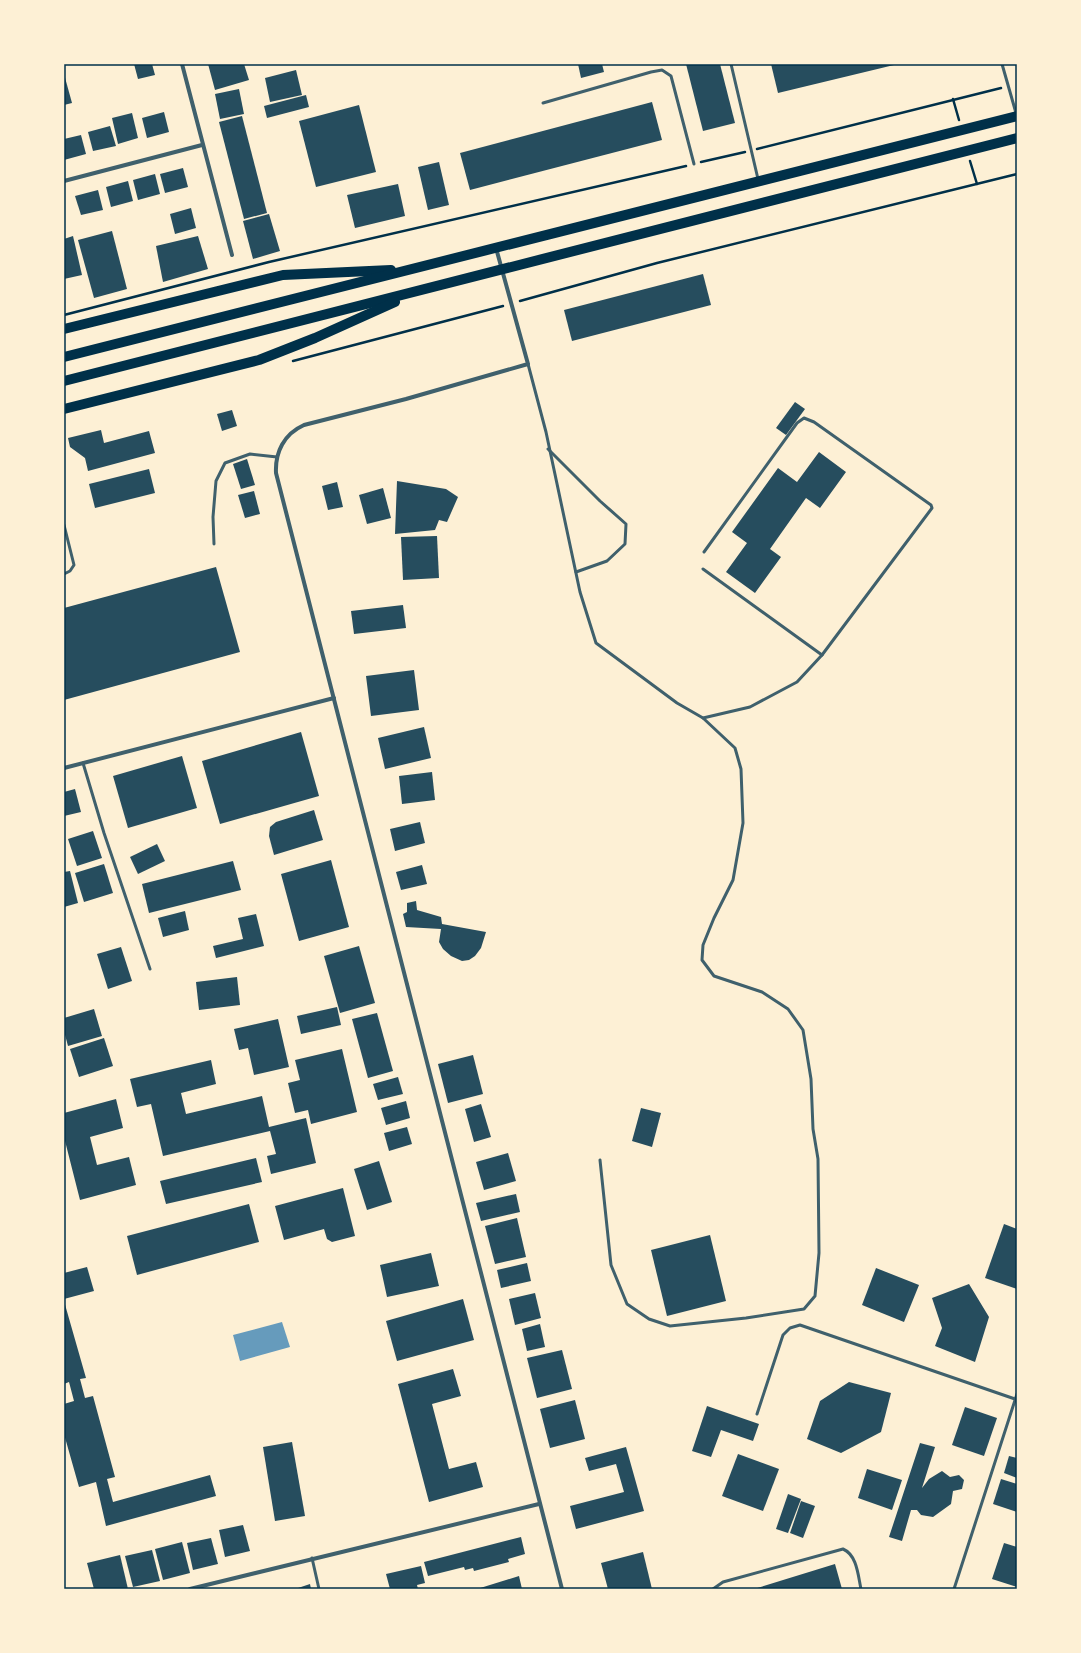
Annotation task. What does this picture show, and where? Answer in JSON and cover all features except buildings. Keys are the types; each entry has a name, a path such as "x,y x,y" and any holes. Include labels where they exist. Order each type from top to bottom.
{"main road":[{"path":"64,357 1017,115"},
{"path":"64,381 1017,138"},
{"path":"64,329 283,275 415,268"},
{"path":"64,409 258,360 315,338 421,290"}],"street":[{"path":"182,64 232,255"},
{"path":"64,181 202,145"},
{"path":"496,248 528,364 406,399 304,425 291,432 286,437 279,449 276,473 562,1589"},
{"path":"64,768 334,698"},
{"path":"190,1589 312,1558 539,1504"}],"lane":[{"path":"731,64 759,181"},
{"path":"1002,64 1017,115"},
{"path":"543,103 662,70 671,76 694,164"},
{"path":"528,364 546,432 548,449 576,572 586,613 596,643 677,703 703,718 735,748 741,769 743,823 733,880 714,918 703,945 702,960 714,976 762,992 788,1009 802,1030 811,1079 813,1129 818,1159 819,1253 815,1296 804,1309 746,1318 670,1326 649,1319 627,1304 611,1265 600,1160"},
{"path":"703,718 750,707 797,682 822,655 932,508 931,505 814,422 804,418 797,423 704,552"},
{"path":"548,449 600,501 626,524 625,544 607,561 576,572"},
{"path":"214,544 213,517 216,481 225,463 250,454 277,457"},
{"path":"64,525 74,565 70,571 64,574"},
{"path":"703,569 822,655"},
{"path":"83,763 104,833 150,968"},
{"path":"757,1414 783,1335 790,1328 800,1325 1015,1399"},
{"path":"954,1589 1017,1394"},
{"path":"713,1589 723,1582 843,1549 849,1552 853,1558 861,1589"},
{"path":"312,1558 319,1589"}],"path":[{"path":"64,315 269,262 694,164 1008,86"},
{"path":"292,361 511,304 657,263 1017,174"}],"water":[{"path":"282,1322 290,1347 240,1361 233,1335"}]}
